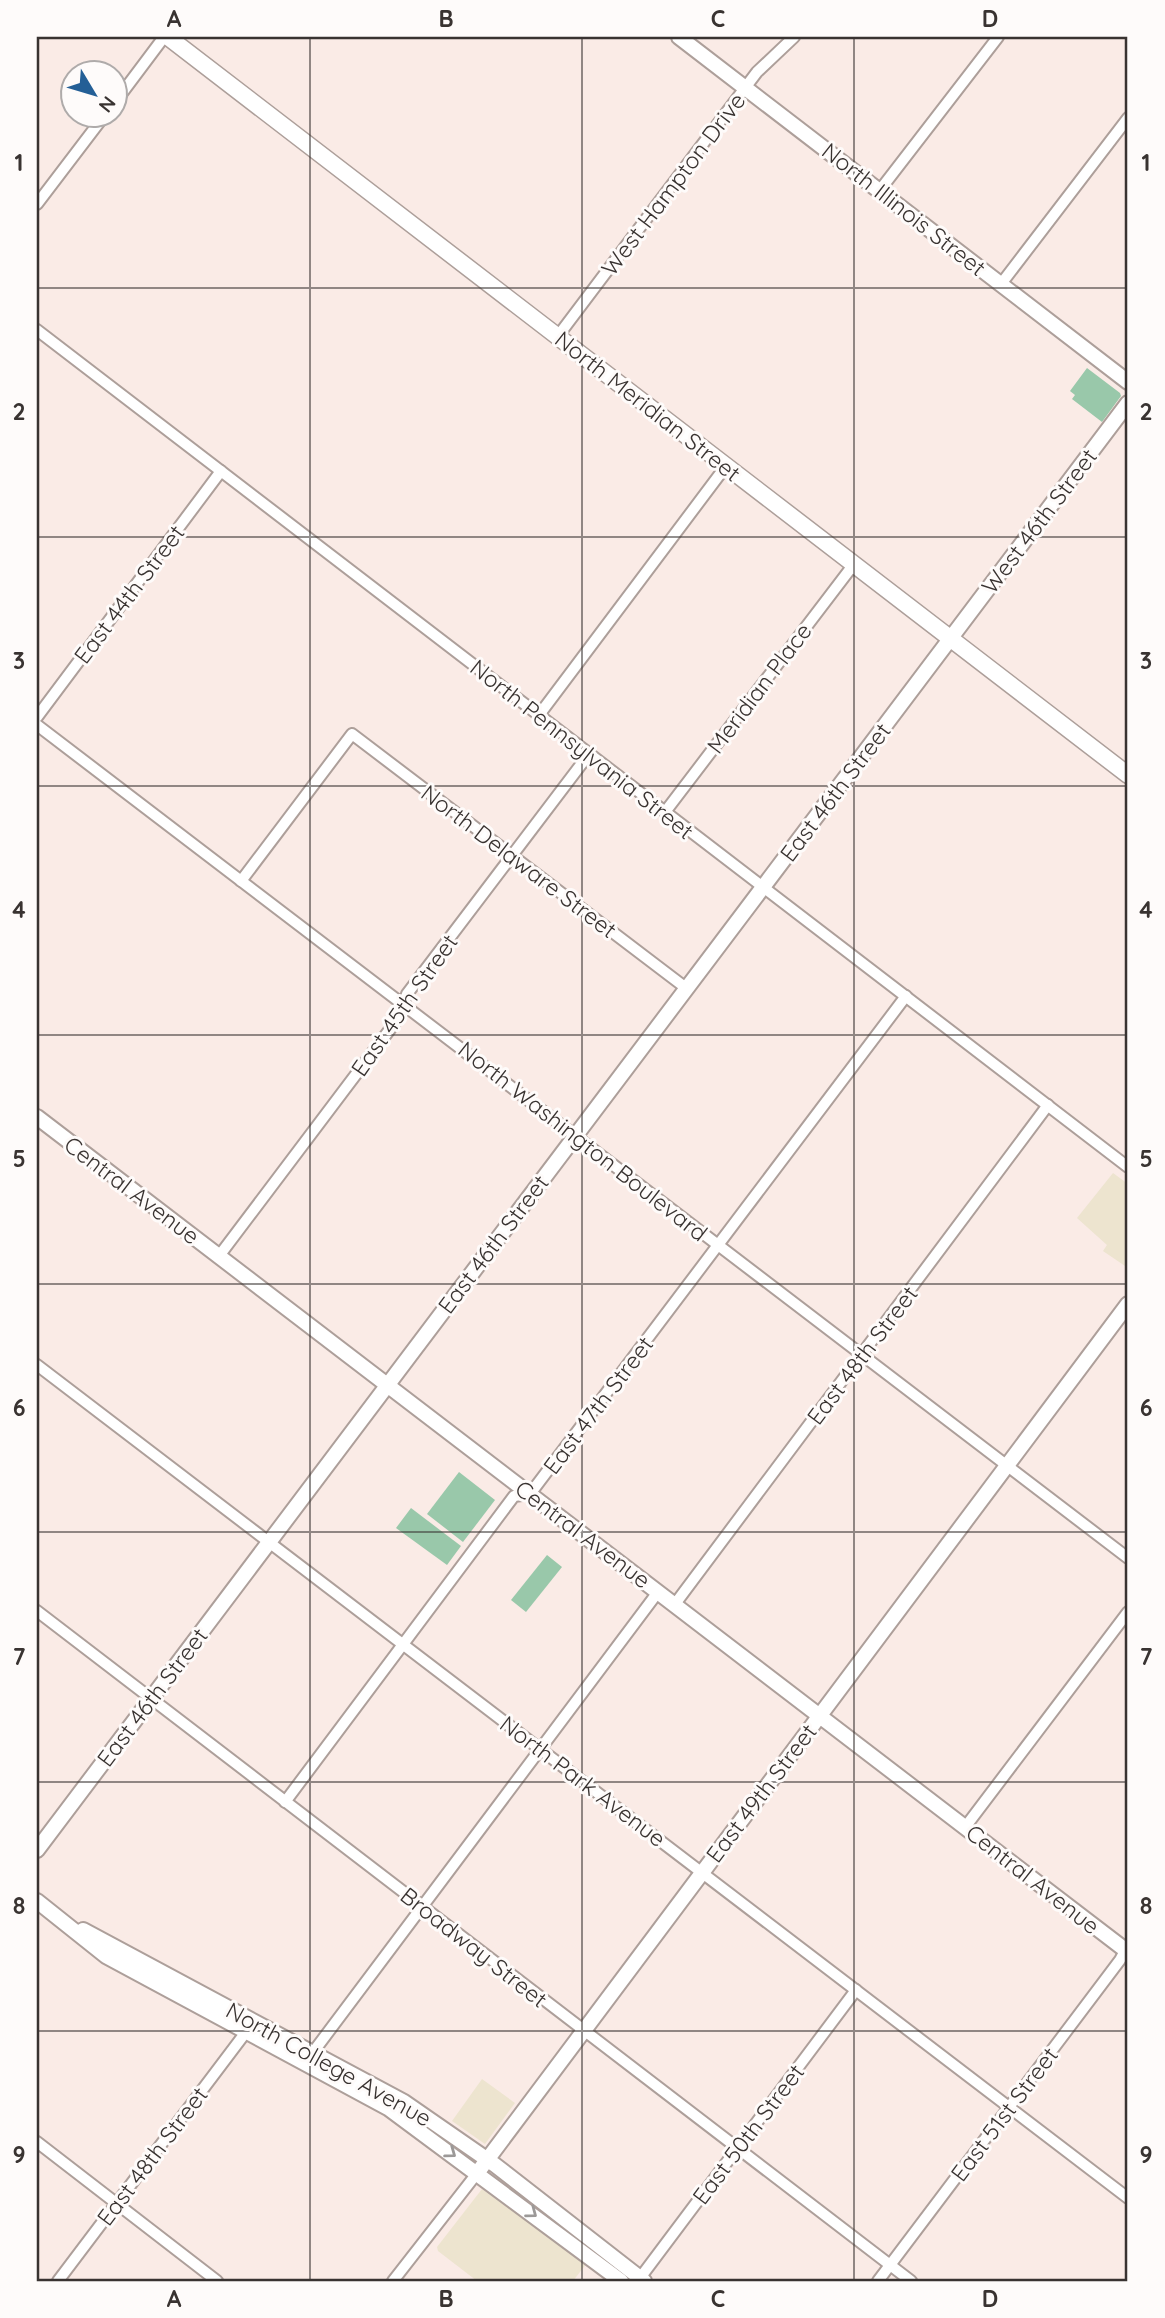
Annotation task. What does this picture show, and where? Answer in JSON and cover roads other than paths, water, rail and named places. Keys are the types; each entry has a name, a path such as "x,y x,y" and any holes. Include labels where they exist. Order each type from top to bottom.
{"main road":[{"name":"North Meridian Street","path":"166,37 1128,775"},
{"name":"North Illinois Street","path":"679,37 1128,382"},
{"name":"West 46th Street","path":"951,639 1128,403"},
{"name":"East 46th Street","path":"37,1850 951,639"},
{"name":"Central Avenue","path":"37,1117 1128,1950"},
{"name":"East 49th Street","path":"478,2172 1128,1304"},
{"name":"North College Avenue","path":"37,1901 106,1956 388,2108 478,2172 621,2281"},
{"name":"North College Avenue","path":"66,1922 314,2051 404,2102 487,2160 642,2280"}],"street":[{"path":"130,83 166,37"},
{"name":"West Hampton Drive","path":"558,336 760,68 794,37"},
{"path":"880,190 998,37"},
{"path":"1001,284 1128,118"},
{"path":"37,204 93,130"},
{"name":"North Pennsylvania Street","path":"37,330 1128,1167"},
{"path":"539,715 726,466"},
{"name":"East 44th Street","path":"37,717 221,471"},
{"name":"Meridian Place","path":"665,812 854,564"},
{"name":"North Washington Boulevard","path":"37,725 1128,1558"},
{"name":"North Delaware Street","path":"241,881 352,734 686,988"},
{"name":"East 45th Street","path":"219,1256 400,1016 407,994 589,754"},
{"name":"East 47th Street","path":"285,1802 514,1496 530,1494 906,996"},
{"name":"East 48th Street","path":"675,1604 1048,1105"},
{"name":"North Park Avenue","path":"37,1365 1128,2198"},
{"path":"314,2051 658,1592"},
{"name":"Broadway Street","path":"37,1611 911,2281"},
{"path":"966,1826 1128,1612"},
{"name":"East 51st Street","path":"878,2281 1128,1950"},
{"name":"East 50th Street","path":"642,2280 856,1990"},
{"name":"East 48th Street","path":"58,2281 246,2032"},
{"path":"37,2143 217,2281"},
{"name":"East 49th Street","path":"393,2281 478,2172"}]}
